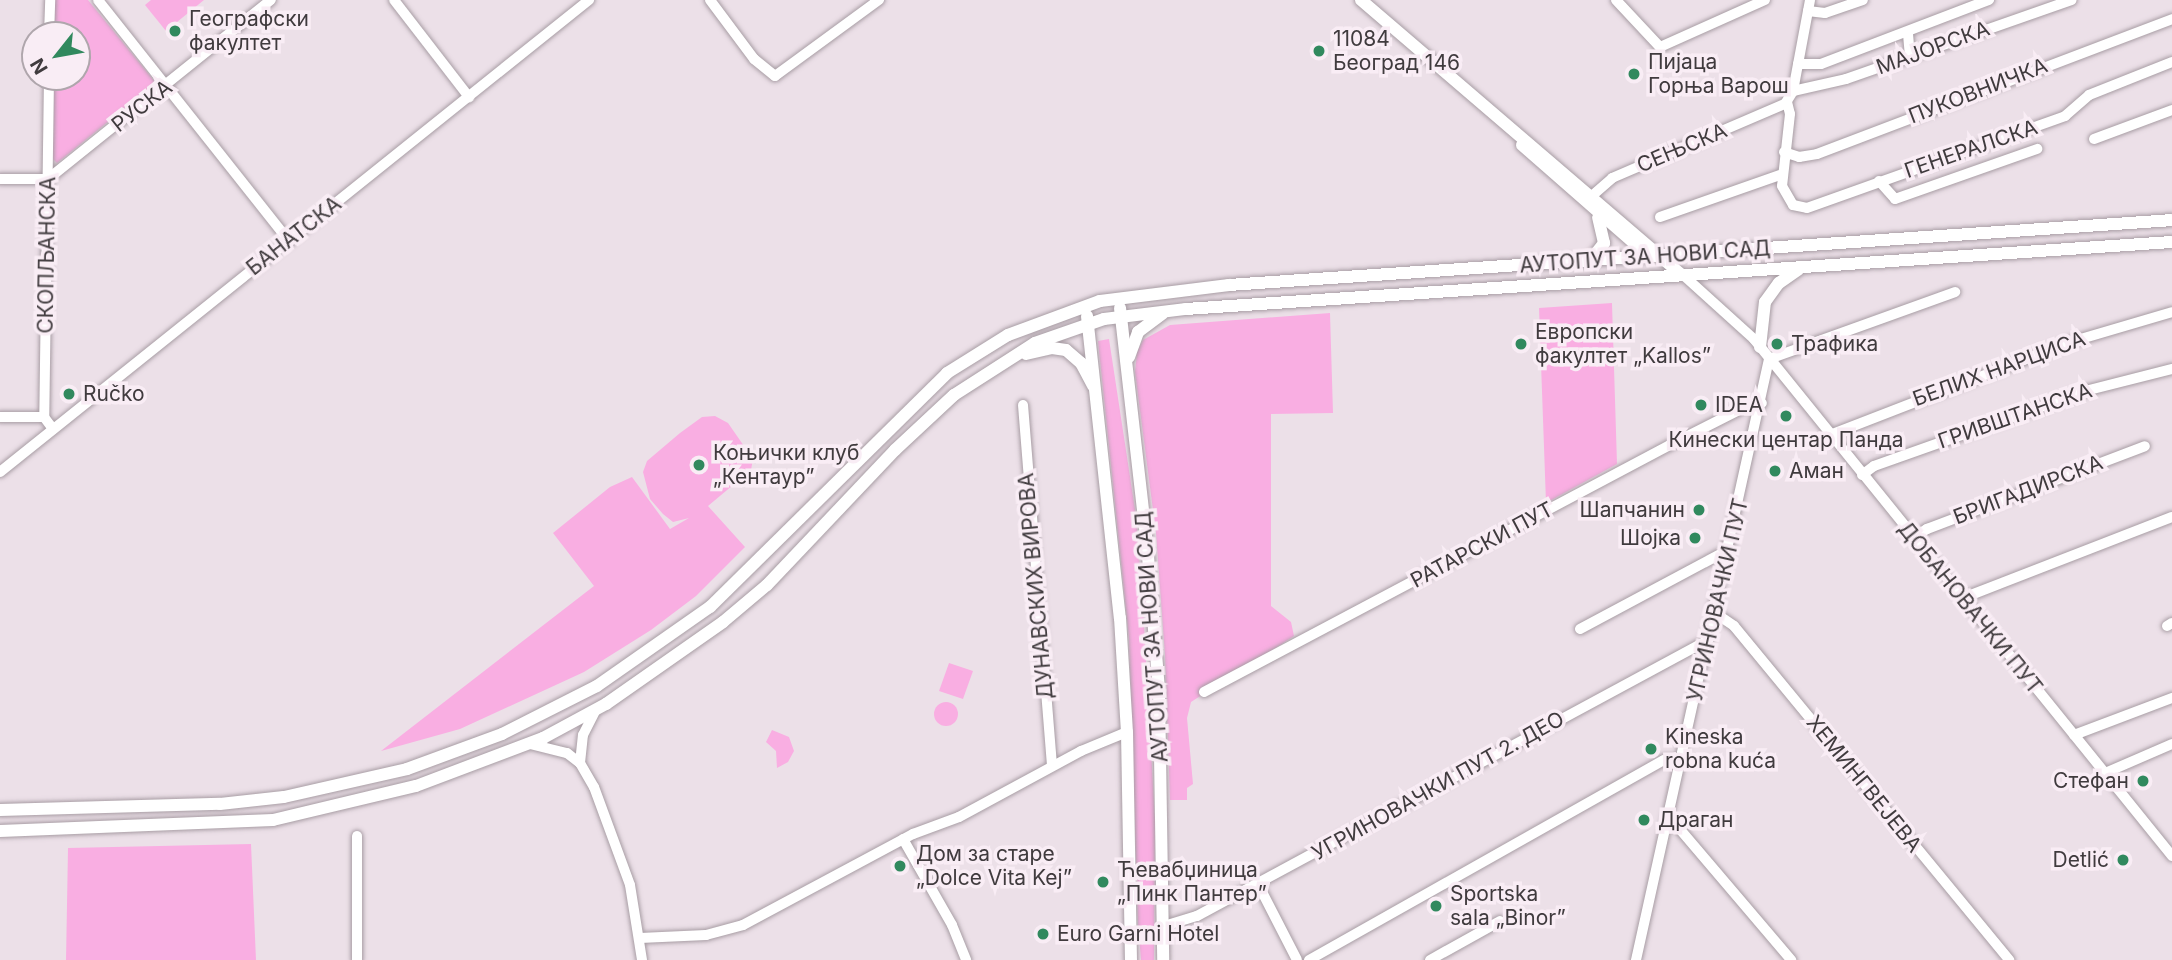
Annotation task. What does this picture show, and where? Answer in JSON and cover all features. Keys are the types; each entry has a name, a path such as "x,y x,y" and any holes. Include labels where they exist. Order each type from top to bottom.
{"main road":[{"path":"1362,0 1505,125 1532,158 1663,256 1681,274"},
{"path":"1588,199 1596,214 1604,243 1590,261"},
{"path":"1596,214 1649,256 1681,274"},
{"path":"2155,222 2172,214"},
{"name":"АУТОПУТ ЗА НОВИ САД","path":"1131,960 1127,732 1097,396 1085,305 1118,298 1649,256 2172,220"},
{"name":"АУТОПУТ ЗА НОВИ САД","path":"1088,324 1121,316 1166,311 2172,242"},
{"path":"2158,243 2172,248"},
{"path":"1760,347 1765,302 1779,283 1801,268"},
{"name":"АУТОПУТ ЗА НОВИ САД","path":"1118,298 1159,691 1163,960"},
{"path":"0,810 220,804 314,792 419,765 550,712 638,660 710,607 941,377 1007,335 1085,305"},
{"path":"1127,369 1137,333 1166,311"},
{"path":"0,831 221,825 316,812 416,786 530,744 597,710 675,660 767,585 932,414 1041,340 1088,324"},
{"path":"1004,363 1044,349 1066,350 1081,363 1097,396"},
{"path":"52,809 53,831"}],"street":[{"path":"49,21 50,0"},
{"path":"98,0 289,241"},
{"name":"РУСКА","path":"48,179 166,87 271,0"},
{"path":"394,0 469,97"},
{"name":"БАНАТСКА","path":"0,472 589,0"},
{"path":"710,0 762,69 775,76 879,0"},
{"path":"1616,0 1660,47 1765,0"},
{"path":"1660,217 1780,176 1790,114 1787,102 1793,91 1810,0"},
{"path":"1808,11 1825,13 1863,0"},
{"path":"1798,64 1817,65 1908,34 1929,21 1989,0"},
{"name":"МАЈОРСКА","path":"1793,91 1825,86 2072,0"},
{"name":"ПУКОВНИЧКА","path":"1784,152 1799,157 1817,154 2172,19"},
{"path":"1908,34 1910,56"},
{"name":"ГЕНЕРАЛСКА","path":"1780,176 1787,198 1801,209 2065,116 2089,95 2172,62"},
{"name":"СКОПЉАНСКА","path":"44,417 49,91"},
{"name":"СЕЊСКА","path":"1588,199 1612,177 1787,102"},
{"path":"2094,139 2172,110"},
{"path":"1879,181 1894,200 2037,149"},
{"path":"0,179 48,179"},
{"path":"1681,274 1732,316 1769,359 1955,292"},
{"name":"БЕЛИХ НАРЦИСА","path":"1830,435 2067,343 2172,312"},
{"name":"УГРИНОВАЧКИ ПУТ","path":"1636,960 1730,549 1769,359"},
{"name":"ДОБАНОВАЧКИ ПУТ","path":"1769,359 2172,856"},
{"name":"ГРИВШТАНСКА","path":"1862,475 1874,466 2089,390 2137,381 2172,369"},
{"name":"РАТАРСКИ ПУТ","path":"1204,692 1670,445 1762,403"},
{"name":"ДУНАВСКИХ ВИРОВА","path":"1023,405 1052,766"},
{"path":"0,416 44,417 53,429"},
{"name":"БРИГАДИРСКА","path":"1913,538 1927,529 2145,446"},
{"path":"1963,598 2172,517"},
{"path":"1580,629 1730,549"},
{"name":"ХЕМИНГВЕЈЕВА","path":"1715,613 1734,626 2009,960"},
{"name":"УГРИНОВАЧКИ ПУТ 2. ДЕО","path":"1164,926 1188,920 1258,884 1708,640"},
{"path":"2074,735 2172,698"},
{"path":"580,763 583,735 597,710"},
{"path":"640,938 732,929 903,839 968,813 1052,766 1127,732"},
{"path":"530,744 561,749 580,763 621,852 640,938 642,960"},
{"path":"2105,773 2172,744"},
{"path":"1309,960 1664,760 1681,760"},
{"path":"1667,821 1678,827 1791,960"},
{"path":"357,836 357,960"},
{"path":"903,839 952,925 966,960"},
{"path":"1258,884 1297,960"},
{"path":"1430,960 1500,921"}],"shaded area":[{"path":"55,0 88,0 156,83 57,163 53,159 54,91 91,91 91,21 55,21"},
{"path":"151,0 204,0 166,31 145,5"},
{"path":"1612,303 1617,464 1546,503 1539,308"},
{"path":"1330,313 1333,413 1271,414 1271,606 1291,622 1294,636 1191,702 1187,718 1193,784 1187,788 1187,800 1170,800 1165,655 1156,533 1135,372 1137,352 1143,340 1170,325"},
{"path":"1109,339 1136,516 1143,606 1155,821 1154,960 1141,960 1138,923 1129,638 1098,341"},
{"path":"715,416 728,423 753,459 751,470 708,506 745,547 696,596 651,630 584,672 460,729 381,751 594,586 553,533 610,487 632,477 670,529 689,518 673,522 663,514 650,499 643,472 647,461 680,433 702,417"},
{"path":"949,663 973,671 963,699 939,691"},
{"path":"946,702 955,705 958,714 955,723 946,726 937,723 934,714 937,705"},
{"path":"772,730 789,737 794,751 788,762 777,768 776,751 766,742"},
{"path":"251,844 256,960 66,960 68,848"}],"place":[{"name":"Географски факултет","path":"175,31"},
{"name":"11084 Београд 146","path":"1319,51"},
{"name":"Пијаца Горња Варош","path":"1634,74"},
{"name":"Европски факултет „Kallos”","path":"1521,344"},
{"name":"Трафика","path":"1777,344"},
{"name":"Ručko","path":"69,394"},
{"name":"IDEA","path":"1701,405"},
{"name":"Кинески центар Панда","path":"1786,416"},
{"name":"Коњички клуб „Кентаур”","path":"699,465"},
{"name":"Аман","path":"1775,471"},
{"name":"Шапчанин","path":"1699,510"},
{"name":"Шојка","path":"1695,538"},
{"name":"Kineska robna kuća","path":"1651,749"},
{"name":"Стефан","path":"2143,781"},
{"name":"Драган","path":"1644,820"},
{"name":"Detlić","path":"2123,860"},
{"name":"Дом за старе „Dolce Vita Kej”","path":"900,866"},
{"name":"Ћевабџиница „Пинк Пантер”","path":"1103,882"},
{"name":"Sportska sala „Binor”","path":"1436,906"},
{"name":"Euro Garni Hotel","path":"1043,934"}]}
